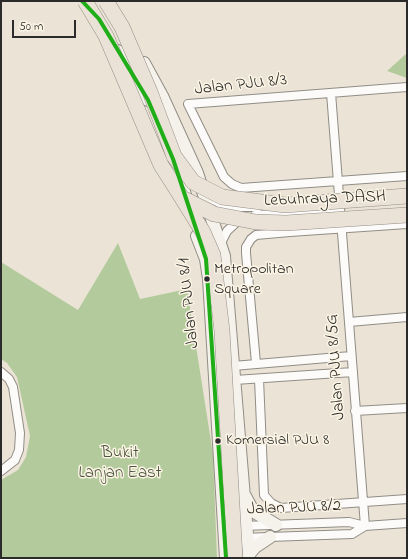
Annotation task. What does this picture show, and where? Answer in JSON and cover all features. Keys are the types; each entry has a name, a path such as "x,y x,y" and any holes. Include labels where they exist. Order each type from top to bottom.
{"highway":[{"path":"84,1 106,36 161,165 203,232 213,255 244,557"},
{"name":"Lebuhraya DASH","path":"106,1 122,27 150,92 174,156 193,182 222,197 285,205 407,196"},
{"name":"Lebuhraya DASH","path":"182,198 214,214 256,222 286,223 407,215"}],"main road":[{"name":"Jalan PJU 8/1","path":"84,1 99,19 148,100 173,159 206,259 226,538 226,558"},
{"path":"106,1 134,44 162,96 205,194 221,243 224,256 247,532 244,557"},
{"path":"243,491 253,511 276,525"},
{"path":"244,557 255,547 270,537"}],"street":[{"path":"340,208 331,93 407,86"},
{"name":"Jalan PJU 8/3","path":"331,93 188,104 224,177 237,186 247,188 338,181"},
{"path":"338,181 359,181 407,176"},
{"path":"205,194 218,203 234,208 340,208"},
{"path":"221,243 234,223 247,216 407,202"},
{"name":"Jalan PJU 8/5G","path":"340,208 365,526"},
{"path":"256,363 246,253 248,243 256,235 407,224"},
{"path":"349,322 407,317"},
{"path":"233,366 351,356"},
{"path":"1,372 9,379 13,387 20,433 19,450 15,460 1,471"},
{"path":"235,380 352,372"},
{"path":"259,379 264,495 271,503 281,508 407,499"},
{"path":"355,411 407,408"},
{"name":"Jalan PJU 8/2","path":"226,538 276,525 350,522 365,526 407,526"},
{"name":"Jalan PJU 8/2","path":"224,526 270,537 352,534 365,526"}],"green space":[{"path":"407,53 407,78 387,71"},
{"name":"Bukit Lanjan East","path":"118,243 140,299 187,289 213,454 217,558 1,558 1,480 18,470 26,457 30,436 17,377 7,363 1,359 1,262 78,310"}],"transit line":[{"path":"82,1 99,19 148,100 173,159 206,259 226,558"}],"place":[{"name":"Metropolitan Square","path":"207,279"},
{"name":"Komersial PJU 8","path":"218,441"}]}
